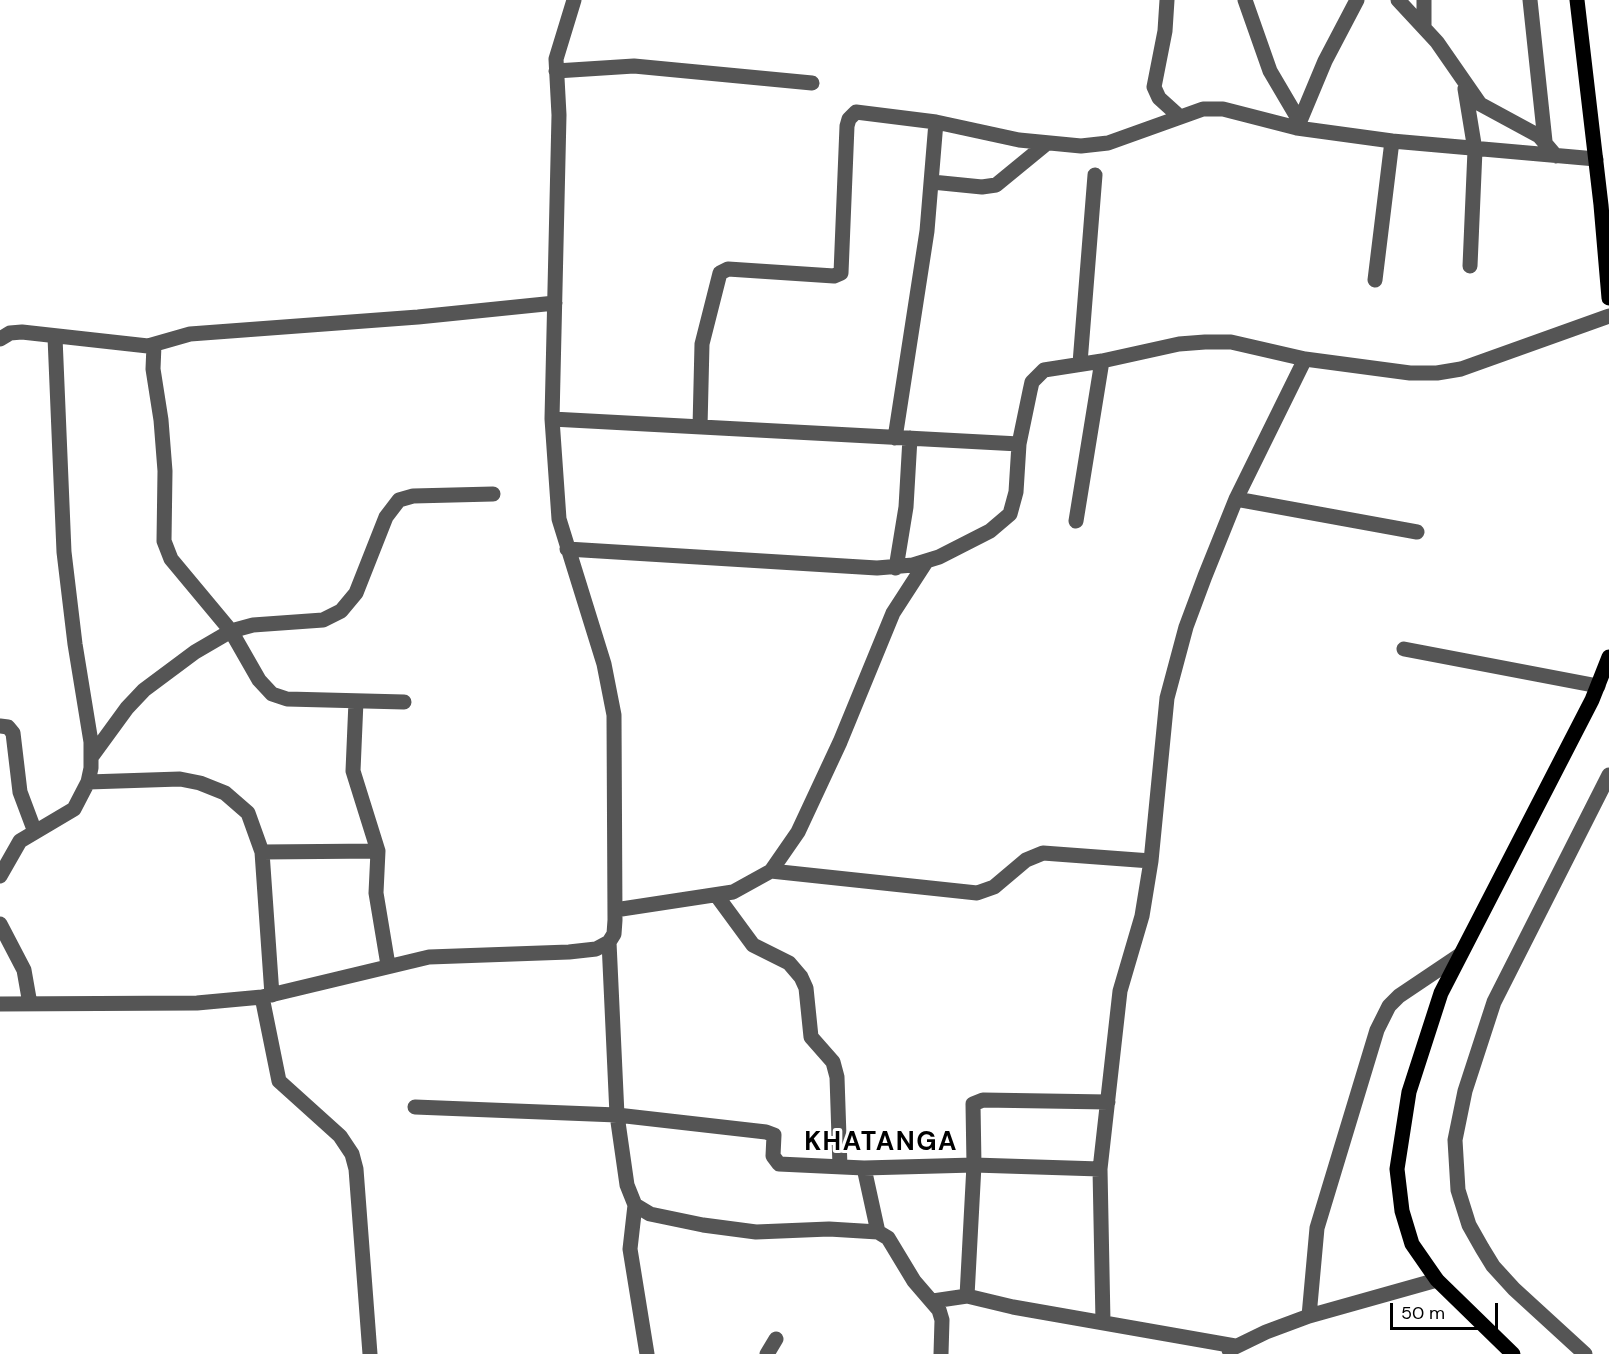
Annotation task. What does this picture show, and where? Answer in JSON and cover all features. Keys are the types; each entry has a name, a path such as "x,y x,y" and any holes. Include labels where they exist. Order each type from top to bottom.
{"main road":[{"path":"1577,0 1596,159 1609,298"},
{"path":"1513,1354 1437,1280 1412,1244 1402,1211 1397,1169 1409,1092 1441,993 1598,686 1609,657"}],"street":[{"path":"0,1004 197,1003 267,996 388,965 457,954 596,949 609,942 614,934 614,715 612,693 559,519 552,419 559,115 556,71 558,48 574,0"},
{"path":"1167,0 1165,31 1154,87 1159,98 1180,117"},
{"path":"1245,0 1270,71 1299,125"},
{"path":"1299,125 1325,61 1357,0"},
{"path":"1398,0 1449,57 1465,86 1487,109 1532,131 1545,141 1556,156"},
{"path":"1424,0 1424,27"},
{"path":"1530,0 1545,141"},
{"path":"556,71 634,66 812,83"},
{"path":"1465,86 1475,150 1470,266"},
{"path":"700,427 702,344 720,273 728,269 838,276 841,271 849,118 862,112 936,122 1046,144 1081,146 1108,143 1203,109 1223,109 1392,141 1596,159"},
{"path":"896,568 906,507 903,438 932,182 936,122"},
{"path":"1375,280 1392,141"},
{"path":"932,182 982,187 996,185 1046,144"},
{"path":"1080,363 1095,175"},
{"path":"0,339 15,332 154,345 190,334 406,318 555,303"},
{"path":"567,549 896,568 926,562 1006,520 1010,514 1016,492 1019,444 1032,382 1038,374 1053,367 1102,361 1179,344 1231,342 1305,359 1410,373 1437,374 1461,369 1609,316"},
{"path":"0,876 13,850 35,832 74,809 88,782 92,756 64,552 55,336"},
{"path":"154,345 153,369 163,440 163,530 166,550 231,631 259,680 272,694 287,699 404,702"},
{"path":"1103,1322 1100,1169 1120,991 1142,916 1151,861 1167,699 1186,627 1236,499 1305,359"},
{"path":"1076,521 1102,361"},
{"path":"552,419 1019,444"},
{"path":"92,756 127,708 144,690 195,652 231,631 280,621 322,620 341,610 356,593 386,517 399,500 413,496 493,494"},
{"path":"1236,499 1417,532"},
{"path":"615,910 717,896 746,887 771,871 798,832 840,742 893,613 926,562"},
{"path":"1404,649 1598,686"},
{"path":"356,701 353,771 378,851 376,893 388,965"},
{"path":"0,726 8,727 13,733 20,792 35,832"},
{"path":"1585,1354 1514,1289 1493,1266 1482,1248 1469,1225 1458,1190 1455,1140 1465,1091 1494,1002 1609,775"},
{"path":"88,782 180,779 208,787 238,802 248,813 262,852 267,996 279,1081 340,1136 354,1162 359,1194 370,1354"},
{"path":"262,852 378,851"},
{"path":"771,871 977,892 994,887 1026,860 1042,853 1151,861"},
{"path":"717,896 753,945 789,963 801,977 806,988 812,1037 833,1062 837,1077 840,1167"},
{"path":"0,924 24,970 30,1004"},
{"path":"609,942 617,1115 627,1185 634,1206 630,1249 647,1354"},
{"path":"1309,1316 1317,1228 1377,1030 1389,1006 1399,996 1460,956"},
{"path":"967,1296 974,1165 972,1108 978,1100 1108,1102"},
{"path":"415,1107 617,1115 769,1132 775,1138 773,1156 779,1164 864,1168 974,1165 1100,1169"},
{"path":"864,1168 878,1232"},
{"path":"634,1206 640,1211 703,1225 756,1232 839,1229 878,1232 888,1238 914,1281 933,1301 942,1320 941,1354"},
{"path":"933,1301 967,1296 1103,1322 1230,1350 1309,1316 1437,1280"},
{"path":"767,1354 776,1339"}],"district":[{"name":"KHATANGA","path":"881,1143"}]}
